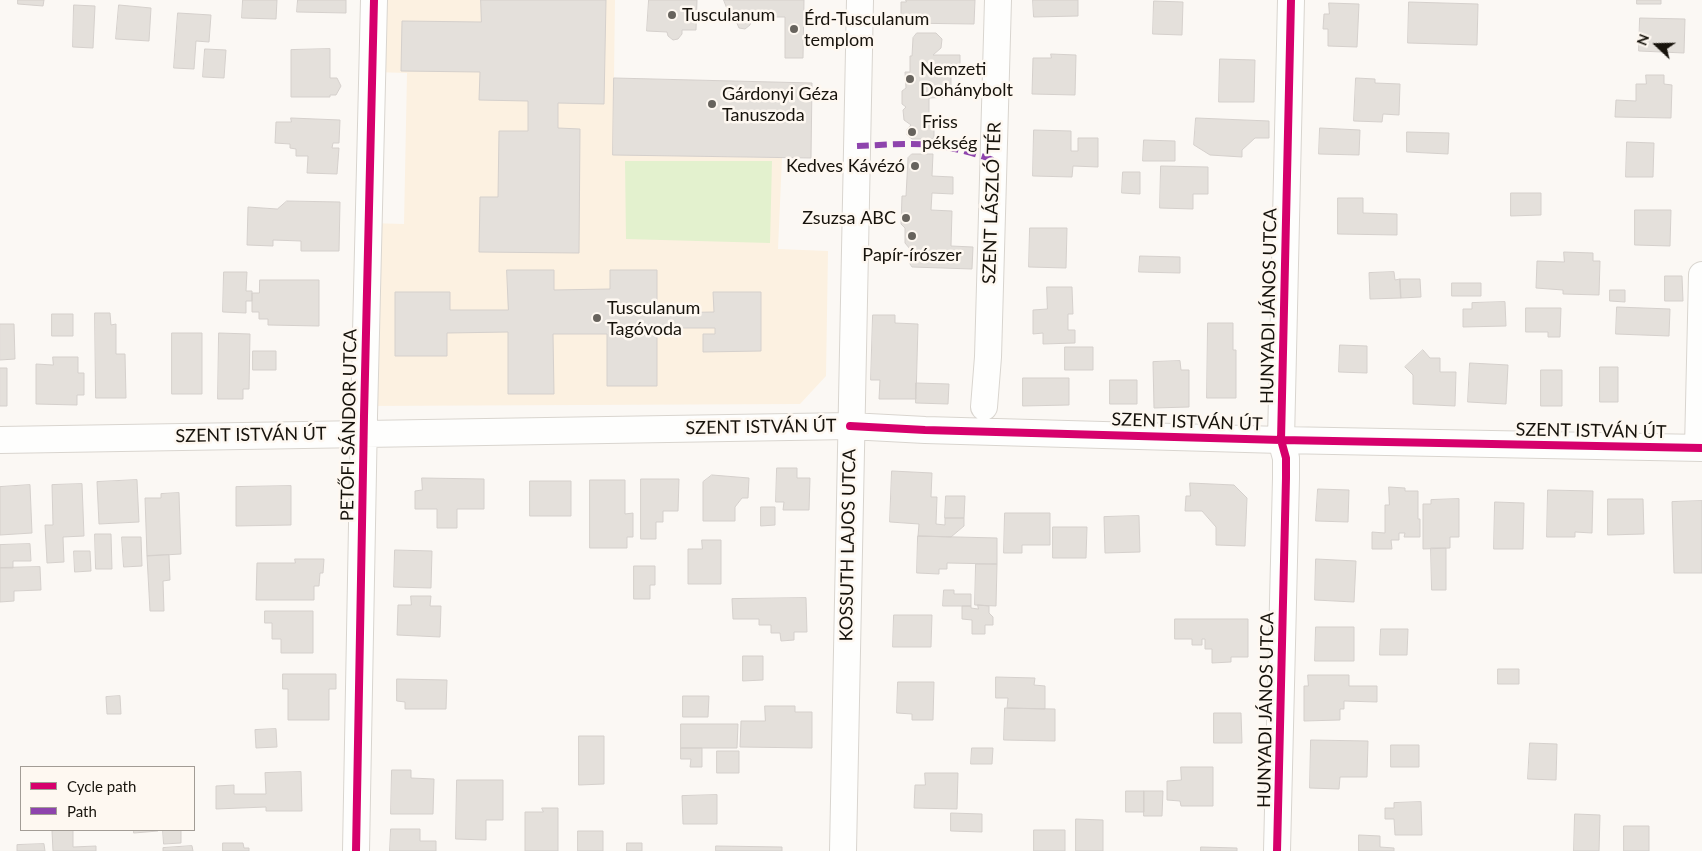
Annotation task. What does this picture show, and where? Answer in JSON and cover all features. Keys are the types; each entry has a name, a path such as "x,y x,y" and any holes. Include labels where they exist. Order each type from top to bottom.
{"street":[{"name":"PETŐFI SÁNDOR UTCA","path":"356,851 374,0"},
{"name":"KOSSUTH LAJOS UTCA","path":"843,851 860,0"},
{"name":"SZENT LÁSZLÓ TÉR","path":"984,407 988,357 998,0"},
{"name":"HUNYADI JÁNOS UTCA","path":"1277,851 1286,478 1286,458 1281,440 1291,0"},
{"path":"1700,448 1702,275"},
{"name":"SZENT ISTVÁN ÚT","path":"0,440 850,426 1281,440 1700,448"}],"shaded area":[{"path":"374,0 615,0 613,154 782,158 778,249 828,251 826,376 800,404 364,406 369,223 404,224 407,73 373,72"}],"green space":[{"path":"625,161 772,161 770,243 626,239"}],"building":[{"path":"18,0 44,0 43,6 18,4"},
{"path":"243,0 277,0 276,19 242,18"},
{"path":"298,0 346,0 346,13 297,12"},
{"path":"481,0 606,0 604,104 558,103 558,128 580,129 579,253 479,252 480,197 498,197 499,131 528,131 528,101 479,100 480,72 401,71 402,21 481,22"},
{"name":"Tusculanum","path":"649,0 697,0 696,30 682,30 682,34 678,39 673,40 668,36 667,32 647,31"},
{"name":"Érd-Tusculanum templom","path":"724,0 804,0 803,58 785,58 785,17 752,17 750,25 745,29 739,28 736,21 739,14 727,8"},
{"path":"906,0 975,0 974,24 901,23 901,2 906,2"},
{"path":"1033,0 1078,0 1078,16 1034,17"},
{"path":"1637,0 1661,0 1661,4 1637,4"},
{"path":"1154,1 1183,2 1182,35 1153,34"},
{"path":"1409,2 1478,4 1477,45 1408,43"},
{"path":"1329,3 1359,4 1357,47 1328,46 1328,29 1323,29 1324,14 1329,14"},
{"path":"74,5 95,6 93,48 73,47"},
{"path":"119,5 151,8 149,41 116,39"},
{"path":"178,13 211,15 209,42 196,41 194,69 174,68"},
{"path":"1640,18 1685,19 1684,53 1639,51"},
{"path":"917,33 936,33 942,39 941,48 933,55 960,55 960,71 951,71 951,97 929,98 929,123 934,123 934,139 912,139 907,135 907,129 911,125 904,120 903,110 906,107 902,104 902,91 906,88 905,72 910,72 913,38"},
{"path":"205,49 226,50 224,78 203,77"},
{"path":"330,49 330,78 337,78 341,86 336,95 330,95 330,97 291,97 291,50"},
{"path":"1051,54 1076,55 1075,95 1032,94 1033,58 1051,58"},
{"path":"1220,59 1255,60 1254,102 1219,102"},
{"path":"1646,75 1664,75 1664,84 1672,85 1671,118 1615,117 1616,100 1636,101 1636,84 1646,84"},
{"name":"Gárdonyi Géza Tanuszoda","path":"614,78 812,83 811,158 613,155"},
{"path":"1356,78 1375,79 1375,83 1400,84 1399,115 1383,114 1382,122 1354,121"},
{"path":"291,118 340,120 339,143 333,143 332,148 339,148 337,174 307,173 308,156 296,156 296,149 290,148 290,144 275,143 276,122 291,122"},
{"path":"1196,118 1269,121 1269,138 1255,138 1242,150 1242,157 1210,155 1194,145"},
{"path":"1320,128 1360,130 1359,155 1319,154"},
{"path":"1034,130 1071,131 1071,151 1078,151 1078,138 1098,138 1098,167 1073,166 1072,177 1033,176"},
{"path":"1407,132 1449,133 1448,154 1407,152"},
{"path":"1144,140 1175,141 1175,161 1143,161"},
{"path":"1627,142 1654,143 1653,177 1626,177"},
{"path":"912,154 933,154 932,176 953,177 953,194 932,193 931,210 952,211 951,246 973,247 972,269 912,267 910,264 910,249 905,243 905,228 901,224 902,196 906,196 908,158"},
{"path":"1161,166 1208,167 1208,194 1193,194 1193,209 1160,208"},
{"path":"1123,172 1140,172 1140,194 1122,193"},
{"path":"1511,193 1541,193 1541,215 1511,216"},
{"path":"1338,198 1363,198 1363,213 1397,214 1397,235 1338,234"},
{"path":"287,201 340,202 339,251 301,251 301,241 273,240 273,246 247,245 248,207 277,209"},
{"path":"1635,210 1671,210 1670,246 1635,245"},
{"path":"1030,228 1067,228 1066,268 1029,267"},
{"path":"1564,252 1593,253 1593,261 1600,261 1599,295 1563,294 1563,290 1536,288 1537,261 1564,262"},
{"path":"1140,256 1180,257 1180,273 1139,272"},
{"name":"Tusculanum Tagóvoda","path":"507,270 554,270 554,290 610,289 610,270 657,270 657,313 714,312 713,292 761,292 761,351 703,352 703,334 715,334 715,328 657,328 657,386 607,386 607,334 553,334 554,394 508,394 508,332 447,333 447,356 395,356 395,292 450,292 450,310 508,310"},
{"path":"224,272 247,272 246,291 252,291 252,301 246,301 246,313 223,312"},
{"path":"1394,272 1395,280 1400,279 1401,298 1370,299 1369,273"},
{"path":"1665,276 1682,276 1683,301 1665,301"},
{"path":"1400,279 1420,279 1421,297 1401,298"},
{"path":"260,280 319,280 319,326 268,325 268,319 259,319 259,312 252,312 252,293 259,293"},
{"path":"1452,283 1481,283 1481,296 1452,296"},
{"path":"1047,287 1072,287 1073,314 1068,314 1068,330 1075,330 1075,343 1043,344 1043,333 1033,334 1033,310 1047,309"},
{"path":"1610,290 1625,290 1625,302 1610,301"},
{"path":"1505,302 1506,326 1463,327 1463,309 1472,309 1472,303"},
{"path":"1617,307 1670,309 1669,336 1616,334"},
{"path":"1526,308 1561,308 1560,337 1548,337 1548,332 1526,332"},
{"path":"95,313 110,313 111,325 116,324 116,354 125,354 126,398 96,398"},
{"path":"52,314 73,314 73,336 52,336"},
{"path":"873,315 895,315 895,323 918,324 916,399 879,399 880,380 871,380"},
{"path":"1208,323 1233,323 1233,350 1236,350 1236,398 1207,398"},
{"path":"0,324 14,324 15,359 0,360"},
{"path":"172,333 202,333 202,394 172,394"},
{"path":"219,333 250,334 249,389 243,389 243,399 218,399"},
{"path":"1340,345 1367,346 1367,373 1339,372"},
{"path":"1065,347 1093,347 1093,370 1065,370"},
{"path":"1423,350 1430,358 1440,358 1440,372 1456,372 1455,406 1413,404 1413,375 1405,367"},
{"path":"253,351 276,351 276,370 253,370"},
{"path":"53,357 78,357 78,373 84,373 84,395 77,395 77,405 36,404 36,364 53,365"},
{"path":"1180,361 1181,370 1189,370 1189,407 1154,408 1153,362"},
{"path":"1470,363 1508,365 1506,404 1468,402"},
{"path":"1600,367 1618,367 1618,402 1600,402"},
{"path":"0,368 7,368 7,406 0,406"},
{"path":"1541,370 1562,370 1562,406 1541,406"},
{"path":"1023,378 1069,378 1069,405 1023,406"},
{"path":"1110,380 1137,380 1137,404 1110,404"},
{"path":"916,383 949,384 948,404 916,403"},
{"path":"777,468 797,468 797,478 810,478 809,510 783,510 784,502 776,502"},
{"path":"892,471 932,473 931,497 937,497 936,524 945,525 945,518 964,518 964,526 951,537 918,536 919,524 890,522"},
{"path":"712,475 749,478 748,498 742,498 735,507 735,521 703,521 703,482"},
{"path":"422,478 484,479 484,509 457,509 457,528 437,528 437,509 415,509 415,491 422,490"},
{"path":"641,479 679,479 678,511 663,511 663,522 656,522 656,539 641,539"},
{"path":"137,480 139,522 99,524 97,482"},
{"path":"590,480 625,480 625,514 633,513 633,537 627,537 627,548 590,548"},
{"path":"530,481 571,481 571,516 530,516"},
{"path":"1190,483 1234,485 1247,498 1245,546 1216,545 1216,527 1202,511 1185,511 1186,496 1190,496"},
{"path":"82,484 84,536 63,537 64,562 47,563 45,525 53,525 52,485"},
{"path":"30,485 32,533 0,535 0,487"},
{"path":"291,486 291,525 236,526 236,487"},
{"path":"1389,487 1405,488 1405,491 1418,491 1420,537 1404,537 1405,533 1399,533 1399,540 1391,540 1392,549 1372,549 1372,532 1385,533 1385,505 1389,505"},
{"path":"1318,489 1349,490 1348,522 1316,521"},
{"path":"1548,490 1593,491 1592,533 1575,532 1575,537 1547,537"},
{"path":"179,493 181,554 147,556 145,498 161,498 161,494"},
{"path":"946,496 965,496 964,518 945,518"},
{"path":"1459,499 1459,537 1450,537 1450,548 1423,549 1423,504 1431,504 1431,500"},
{"path":"1608,499 1643,499 1644,534 1608,535"},
{"path":"1702,501 1702,573 1674,573 1672,502"},
{"path":"1495,502 1524,503 1523,549 1494,549"},
{"path":"761,507 775,507 775,525 761,526"},
{"path":"1005,513 1050,513 1050,545 1022,545 1022,553 1004,553"},
{"path":"1139,516 1140,552 1105,553 1104,517"},
{"path":"1053,527 1087,527 1086,558 1053,558"},
{"path":"95,534 111,534 112,569 96,569"},
{"path":"918,536 997,538 997,564 947,563 947,569 939,569 939,574 917,573"},
{"path":"122,537 141,537 142,566 124,567"},
{"path":"702,540 721,540 721,584 688,584 688,549 702,549"},
{"path":"30,544 31,561 13,561 13,568 0,568 0,545"},
{"path":"1431,548 1446,548 1446,590 1432,590"},
{"path":"395,550 432,551 431,588 394,587"},
{"path":"74,551 90,551 91,571 75,572"},
{"path":"169,555 170,580 163,581 164,611 150,611 147,556"},
{"path":"295,559 324,559 323,573 320,573 319,586 314,586 314,600 256,600 257,563 295,563"},
{"path":"1316,559 1356,561 1354,602 1315,600"},
{"path":"976,564 997,564 996,606 975,605"},
{"path":"634,566 655,566 655,585 650,585 650,599 634,599"},
{"path":"40,567 41,590 14,591 14,601 0,602 0,568"},
{"path":"944,590 954,590 954,594 971,594 971,606 943,606"},
{"path":"411,596 431,596 430,606 441,606 440,637 397,635 398,605 411,605"},
{"path":"806,598 807,632 794,632 794,640 781,641 780,633 771,633 771,625 759,625 759,619 733,619 732,599"},
{"path":"978,605 989,606 989,613 993,617 993,625 985,625 985,634 972,634 972,620 962,619 962,606 971,606 971,608 978,609"},
{"path":"265,611 313,611 313,653 281,653 281,639 272,639 272,623 265,623"},
{"path":"894,615 932,615 931,647 893,647"},
{"path":"1175,619 1248,619 1248,657 1231,657 1231,662 1212,663 1212,649 1205,649 1205,639 1202,639 1202,645 1192,645 1192,639 1175,639"},
{"path":"1316,627 1354,627 1354,661 1315,661"},
{"path":"1381,629 1408,629 1407,655 1380,655"},
{"path":"743,656 763,656 763,680 743,681"},
{"path":"1498,669 1519,669 1519,684 1498,684"},
{"path":"283,674 336,674 336,689 329,689 329,720 288,720 288,689 283,689"},
{"path":"1308,675 1349,675 1349,686 1377,686 1377,702 1344,701 1344,709 1340,709 1340,720 1304,721 1304,686 1308,686"},
{"path":"996,677 1035,678 1034,685 1045,686 1045,709 1007,708 1008,698 996,698"},
{"path":"397,679 447,680 446,709 405,709 405,702 397,701"},
{"path":"898,682 934,682 933,720 912,720 912,714 897,713"},
{"path":"120,696 121,714 107,714 106,697"},
{"path":"683,696 709,696 708,717 683,717"},
{"path":"765,706 795,706 795,712 812,712 812,748 740,747 741,721 765,721"},
{"path":"1005,708 1055,709 1055,741 1004,740"},
{"path":"1214,713 1241,713 1242,743 1214,743"},
{"path":"681,724 738,724 737,748 681,748"},
{"path":"276,729 277,747 256,748 255,730"},
{"path":"579,736 604,736 604,784 579,785"},
{"path":"1311,740 1368,741 1367,777 1340,777 1339,789 1310,788"},
{"path":"1530,743 1557,744 1556,780 1528,779"},
{"path":"1391,745 1419,745 1419,767 1391,767"},
{"path":"681,748 702,748 702,767 690,767 691,759 681,759"},
{"path":"972,748 993,748 992,764 971,764"},
{"path":"717,751 739,751 739,773 717,773"},
{"path":"1181,767 1213,767 1213,806 1181,806 1180,801 1167,800 1167,781 1181,780"},
{"path":"392,770 411,770 411,778 434,779 433,814 391,814"},
{"path":"301,772 302,811 266,811 266,807 216,809 216,786 234,785 234,794 266,794 265,773"},
{"path":"925,773 958,773 957,809 914,808 915,785 925,785"},
{"path":"457,780 503,780 503,820 486,820 486,840 456,839"},
{"path":"1126,791 1144,791 1144,812 1126,812"},
{"path":"1144,791 1163,791 1162,816 1144,816"},
{"path":"717,795 717,824 683,824 682,796"},
{"path":"1421,802 1422,835 1395,835 1394,819 1385,819 1385,808 1394,808 1394,803"},
{"path":"542,808 558,808 558,851 525,851 525,812 543,812"},
{"path":"951,813 982,814 982,832 951,831"},
{"path":"1575,814 1600,815 1599,851 1574,851"},
{"path":"1076,819 1103,820 1103,851 1076,851"},
{"path":"1624,826 1649,826 1649,851 1624,851"},
{"path":"391,829 420,829 420,841 436,841 436,851 390,851"},
{"path":"1034,830 1065,830 1065,851 1034,851"},
{"path":"52,831 73,831 73,847 96,846 96,851 53,851"},
{"path":"134,831 158,831 134,833"},
{"path":"163,831 181,831 181,843 164,844"},
{"path":"578,831 603,831 603,851 578,851"},
{"path":"1359,835 1380,836 1380,847 1394,848 1394,851 1359,851"},
{"path":"223,843 243,843 244,848 249,848 249,851 223,851"},
{"path":"627,843 642,843 642,851 627,851"},
{"path":"44,844 45,851 17,851 17,845"},
{"path":"192,846 193,851 163,851 163,848"},
{"path":"716,846 782,847 782,851 716,851"},
{"path":"1201,847 1237,848 1237,851 1201,851"}],"marked path":[{"path":"857,146 898,144 940,146 993,160"}],"cycle path":[{"path":"356,851 374,0"},
{"path":"1277,851 1286,478 1286,458 1281,440 1291,0"},
{"path":"850,426 925,430 1281,440 1702,448"}],"place":[{"name":"Tusculanum","path":"672,15"},
{"name":"Érd-Tusculanum templom","path":"794,29"},
{"name":"Nemzeti Dohánybolt","path":"910,79"},
{"name":"Gárdonyi Géza Tanuszoda","path":"712,104"},
{"name":"Friss pékség","path":"912,132"},
{"name":"Kedves Kávézó","path":"915,166"},
{"name":"Zsuzsa ABC","path":"906,218"},
{"name":"Papír-írószer","path":"912,236"},
{"name":"Tusculanum Tagóvoda","path":"597,318"}]}
